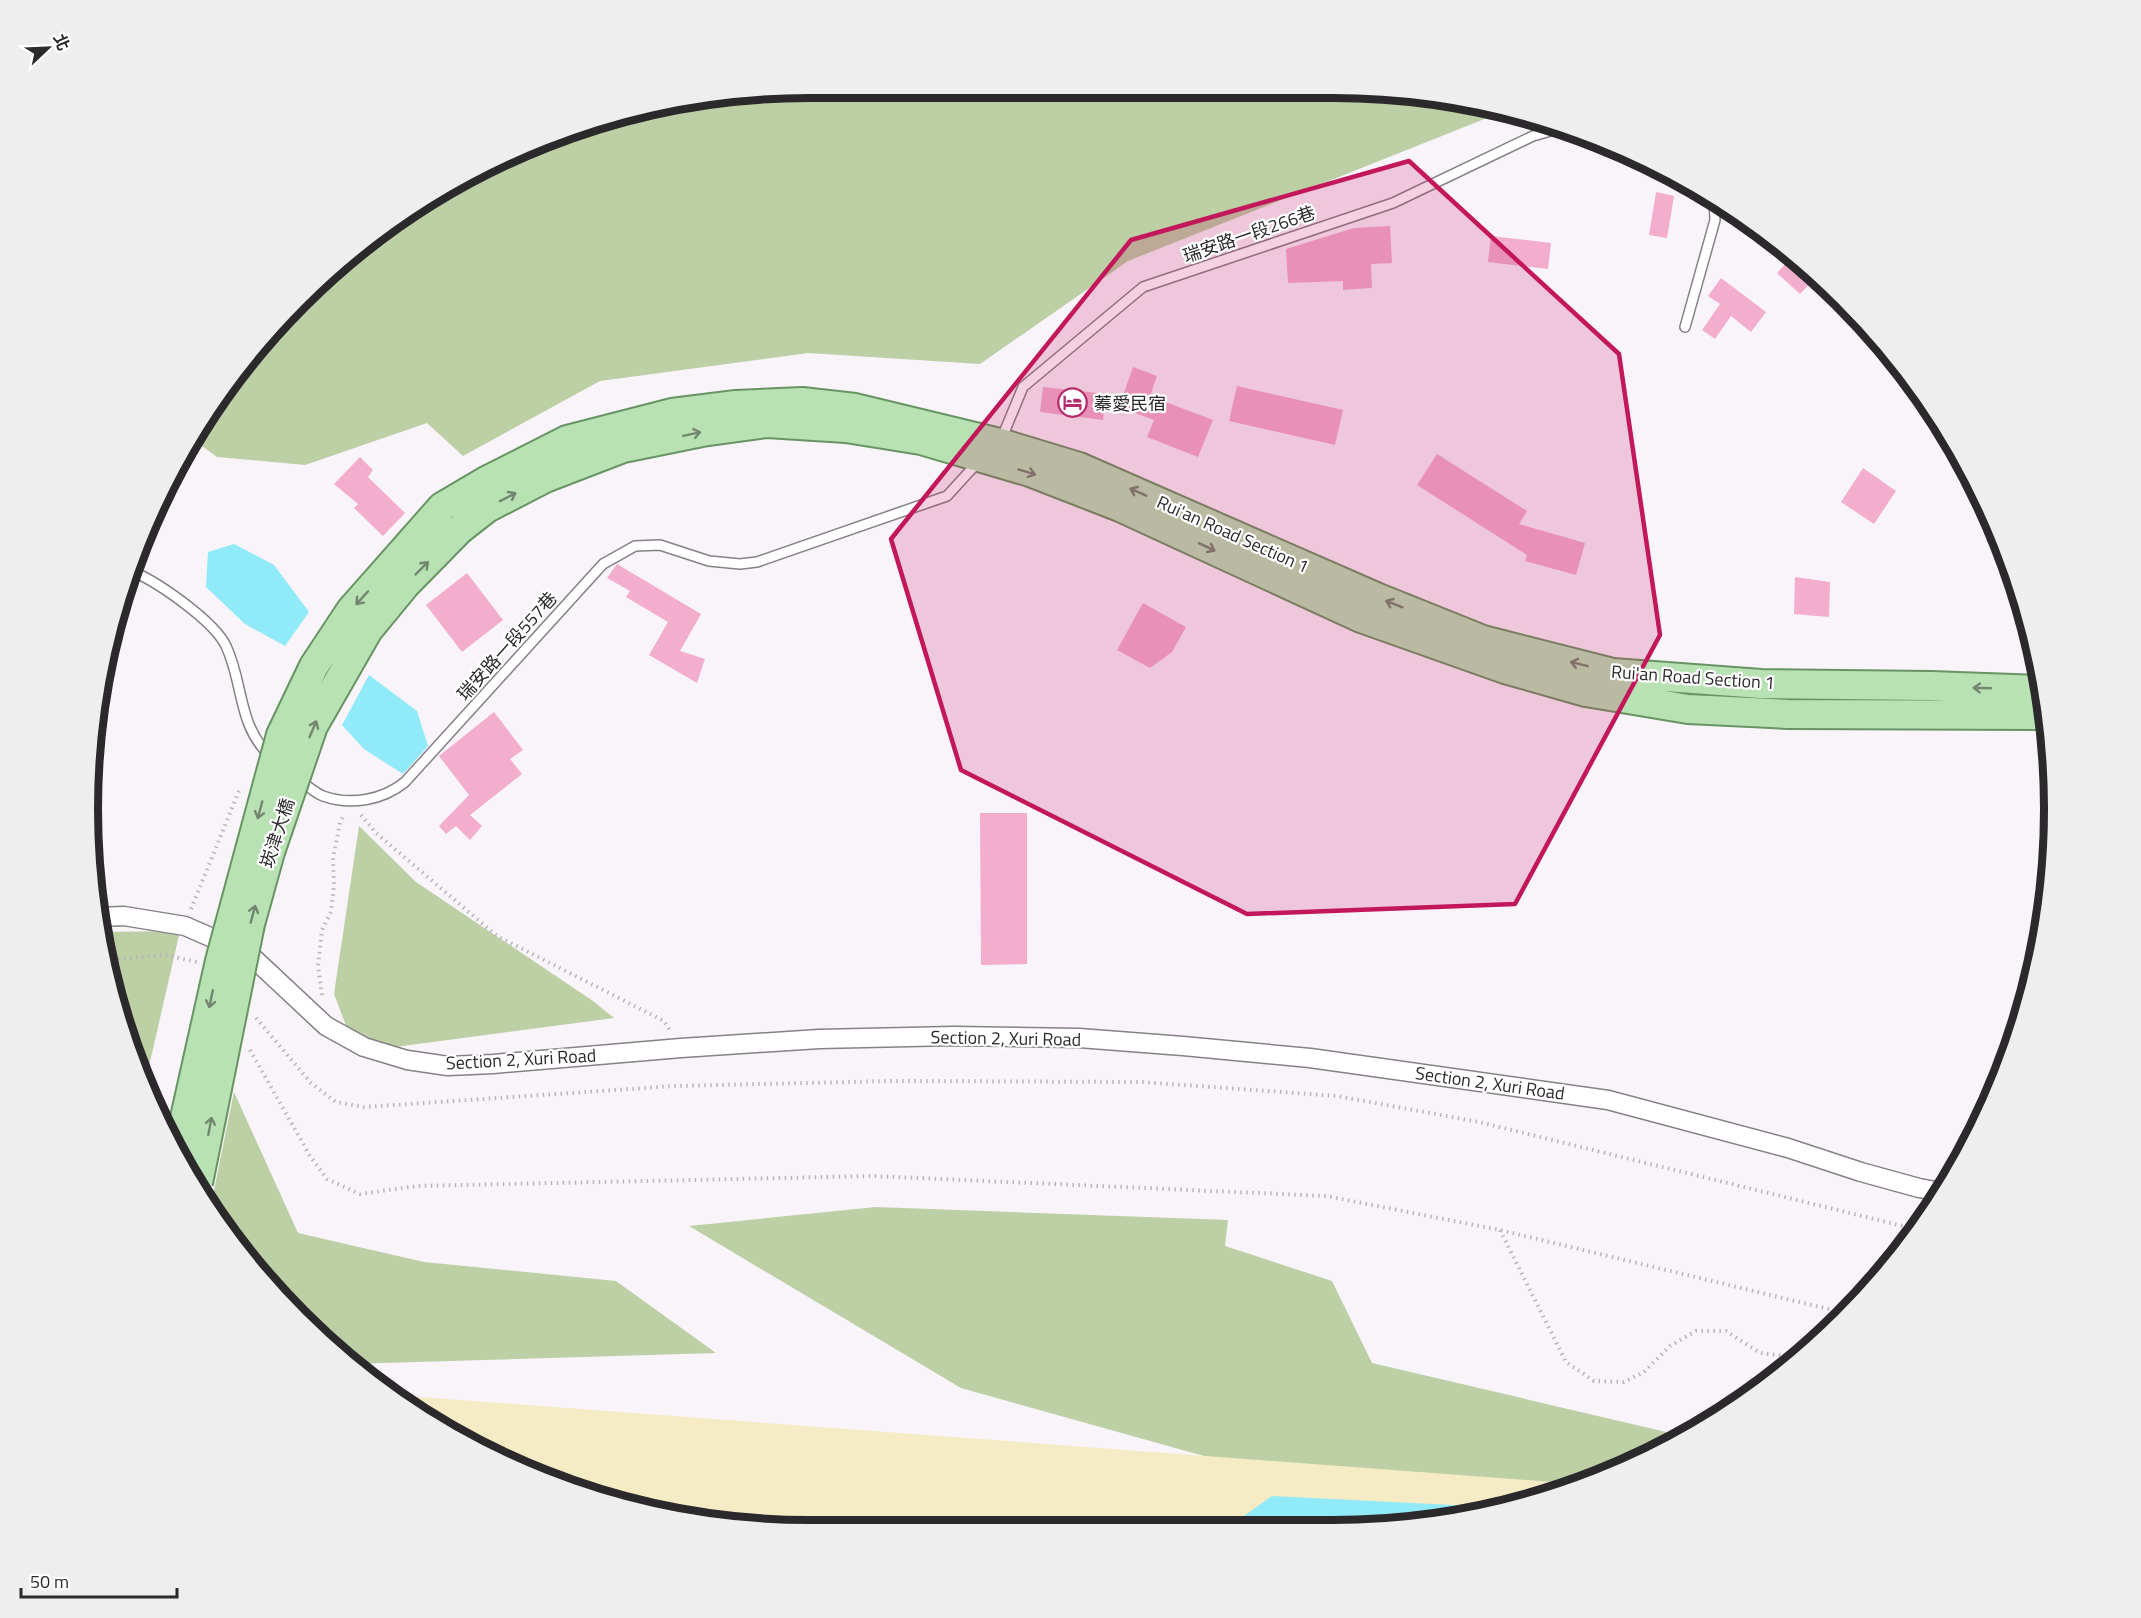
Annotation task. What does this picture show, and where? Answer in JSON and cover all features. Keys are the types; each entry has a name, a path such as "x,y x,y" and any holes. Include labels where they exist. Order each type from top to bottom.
{"main road":[{"name":"Rui'an Road Section 1","path":"442,507 486,481 567,440 621,425 672,413 736,405 802,402 855,408 990,451 1030,472 1120,507 1361,618 1505,669 1586,692 1688,709 1788,714 2037,715"},
{"name":"Rui'an Road Section 1","path":"460,529 487,508 545,478 588,460 635,446 702,432 767,423 846,428 1079,466 1377,597 1484,640 1613,673 1761,684 2033,690"},
{"name":"崁津大橋","path":"180,1141 220,961 281,735 314,666 351,610 442,507"},
{"name":"崁津大橋","path":"199,1176 250,924 270,852 313,726 368,630 405,585 460,529"}],"street":[{"name":"Section 2, Xuri Road","path":"106,917 124,916 185,926 249,954 326,1026 364,1047 407,1060 448,1066 493,1064 819,1039 953,1036 1079,1038 1310,1058 1510,1084 1608,1100 1788,1148 1861,1172 1932,1190"}],"lane":[{"name":"瑞安路一段266巷","path":"990,451 1023,387 1143,287 1393,203 1533,136 1549,132"},
{"path":"1685,327 1715,220 1714,209"},
{"name":"瑞安路一段557巷","path":"137,574 178,600 219,633 227,648 250,730 261,747 284,770 322,796 350,802 393,792 405,782 603,564 634,546 660,545 709,561 740,564 757,562 947,496 990,451"}],"path":[{"path":"185,926 242,784"},
{"path":"326,1026 318,966 322,930 331,912 334,886 333,858 340,823 350,802 376,833 496,936 664,1021 681,1048"},
{"path":"114,959 165,955 198,963"},
{"path":"255,1017 311,1083 336,1102 364,1107 675,1086 892,1081 1141,1082 1337,1096 1479,1122 1907,1227"},
{"path":"247,1045 310,1156 327,1179 360,1194 418,1186 872,1176 1326,1196 1500,1230 1836,1311"},
{"path":"1500,1230 1566,1362 1594,1381 1624,1382 1644,1372 1670,1346 1696,1331 1726,1331 1760,1353 1786,1356"}],"highlighted area":[{"path":"1409,161 1619,354 1660,635 1515,904 1247,914 961,770 891,539 1131,240"}],"green space":[{"path":"809,98 1379,99 1425,104 1492,116 1128,261 980,364 808,353 600,381 463,456 427,423 305,465 217,457 199,444 217,414 274,340 340,274 414,217 494,171 580,135 625,122 670,111 716,104 762,99"},
{"path":"359,826 416,882 593,1001 614,1018 380,1049 348,1031 334,994"},
{"path":"180,931 148,1071 135,1038 122,993 109,932"},
{"path":"234,1092 298,1233 424,1262 616,1281 716,1353 364,1364 306,1312 274,1278 213,1197"},
{"path":"876,1207 1228,1220 1225,1246 1332,1281 1372,1363 1672,1433 1647,1447 1561,1483 1229,1463 961,1388 689,1226"}],"sand":[{"path":"407,1396 1562,1483 1471,1507 1379,1519 762,1519 670,1507 580,1483 494,1447 453,1425"}],"water":[{"path":"234,544 274,565 309,612 285,646 245,624 206,587 208,552"},
{"path":"369,675 417,711 428,746 403,774 364,749 342,725"},
{"path":"1272,1496 1475,1506 1379,1519 1238,1520"}],"building":[{"path":"1656,192 1674,196 1667,238 1649,235"},
{"path":"1390,226 1392,263 1371,264 1372,288 1343,290 1343,281 1288,283 1286,249 1354,228"},
{"path":"1491,236 1551,243 1548,269 1488,262"},
{"path":"1787,263 1810,283 1800,294 1777,273"},
{"path":"1721,278 1766,312 1751,332 1731,316 1715,339 1702,330 1720,304 1708,296"},
{"path":"1133,367 1157,376 1150,396 1213,420 1198,457 1147,437 1154,420 1119,407"},
{"path":"1237,386 1343,410 1335,445 1229,421"},
{"name":"蓁愛民宿","path":"1043,387 1106,394 1103,420 1040,412"},
{"path":"1437,454 1527,511 1519,524 1585,543 1576,575 1525,561 1527,555 1417,485"},
{"path":"360,457 373,470 368,477 405,513 383,536 354,508 358,504 334,484"},
{"path":"1863,468 1896,491 1874,524 1841,502"},
{"path":"617,564 701,614 680,651 705,659 697,683 649,655 668,622 626,597 630,591 607,578"},
{"path":"467,573 503,620 462,652 426,605"},
{"path":"1795,577 1830,582 1829,617 1794,614"},
{"path":"1143,603 1186,627 1172,652 1150,668 1117,650"},
{"path":"494,712 523,750 510,759 522,774 470,815 482,826 470,840 456,826 446,834 439,826 469,795 439,756"},
{"path":"980,813 1027,813 1027,964 981,965"}],"place":[{"name":"蓁愛民宿","path":"1073,403"}]}
